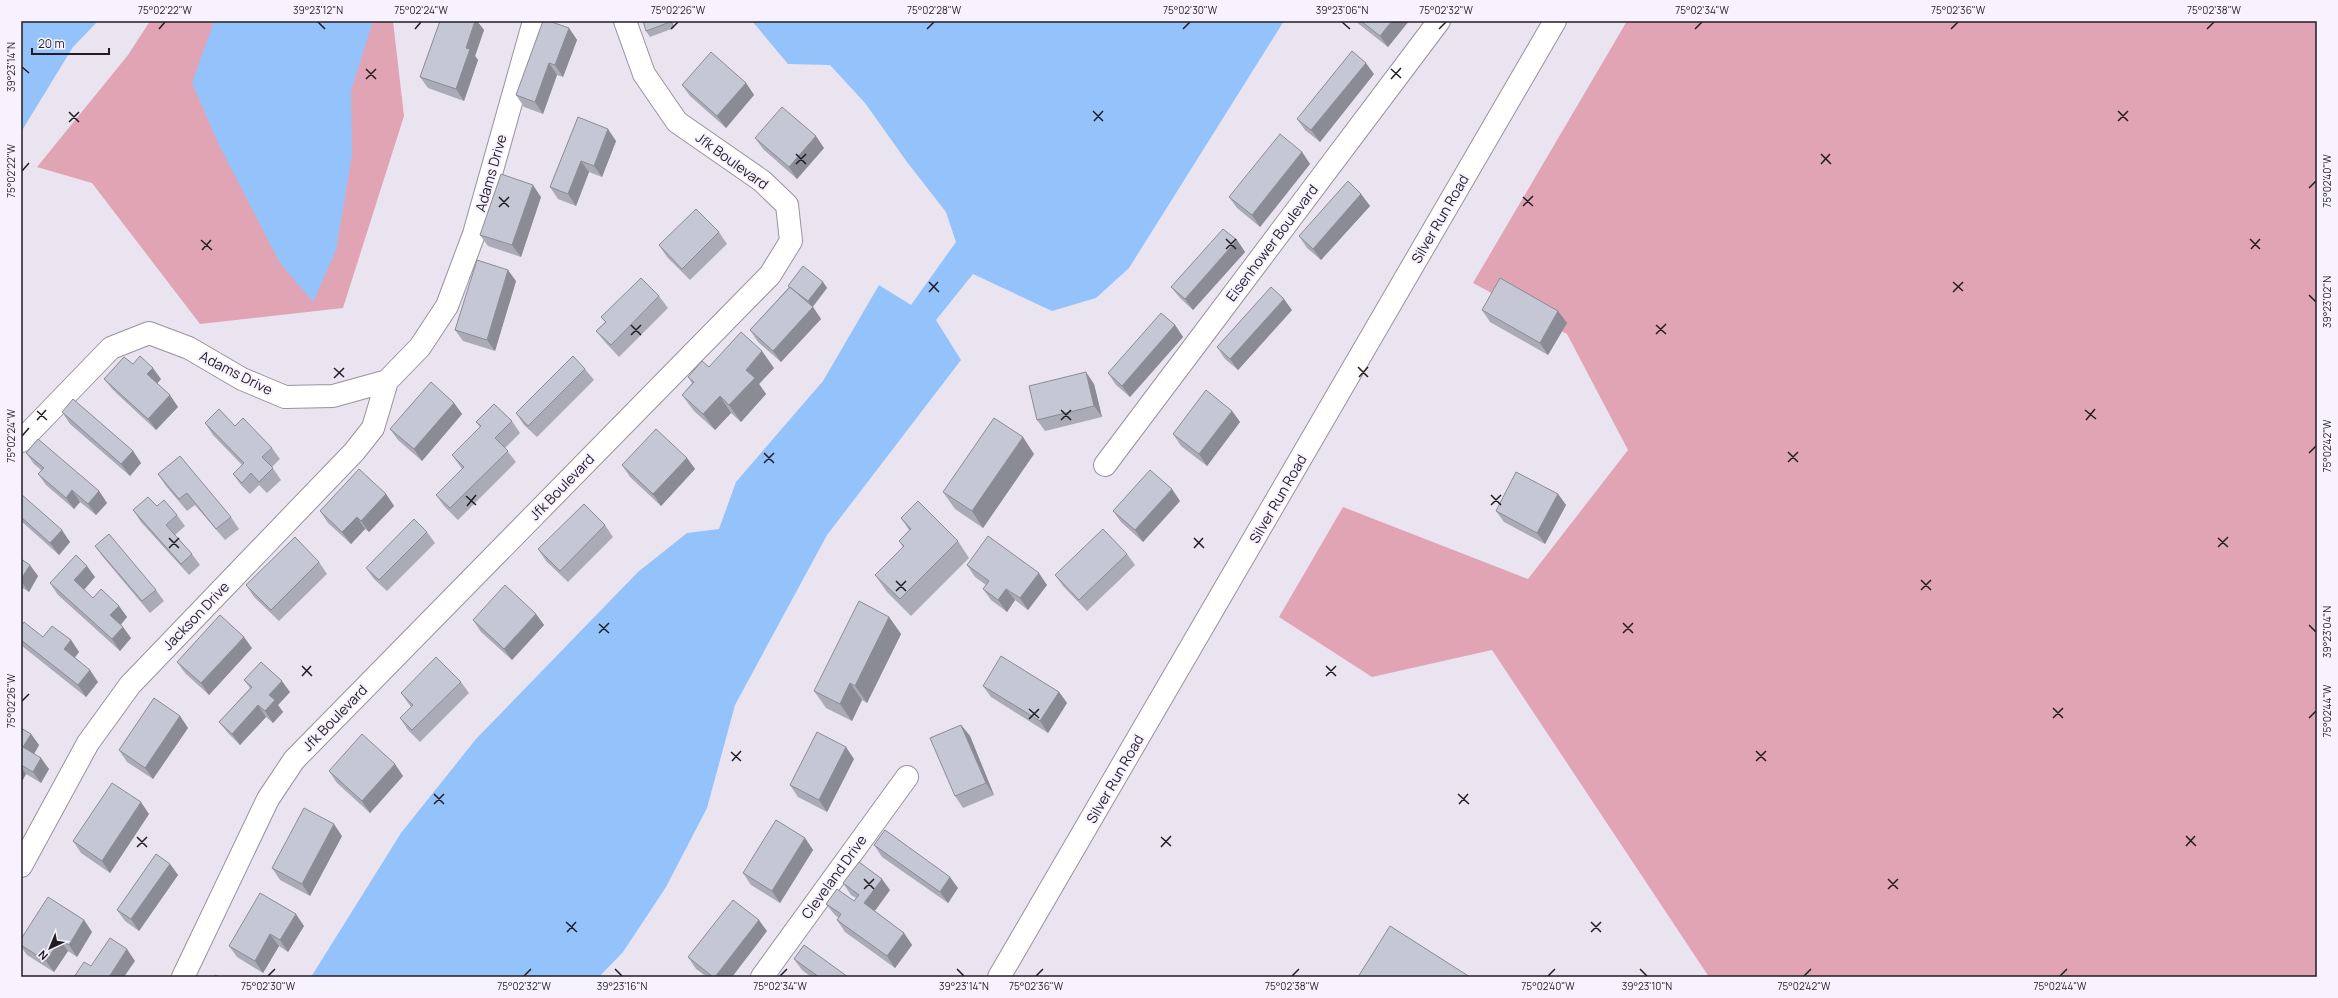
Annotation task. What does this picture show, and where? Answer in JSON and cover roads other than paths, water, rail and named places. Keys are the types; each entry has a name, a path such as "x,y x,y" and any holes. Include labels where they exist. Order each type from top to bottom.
{"street":[{"name":"Adams Drive","path":"21,440 111,348 149,333 189,348 242,379 285,397 333,396 387,381 420,347 448,306 474,234 534,21"},
{"name":"Jfk Boulevard","path":"182,977 268,799 294,760 770,275 792,241 787,205 762,181 677,122 644,74 625,21"},
{"name":"Eisenhower Boulevard","path":"1105,465 1439,21"},
{"name":"Silver Run Road","path":"999,977 1556,21"},
{"name":"Jackson Drive","path":"21,866 88,743 130,684 354,452 373,428 387,381"},
{"name":"Cleveland Drive","path":"762,977 907,777"}],"water":[{"path":"21,21 98,21 73,47 21,132"},
{"path":"214,21 373,21 351,91 352,155 336,250 313,302 280,263 219,145 192,83"},
{"path":"752,21 1284,21 1129,268 1096,298 1052,311 973,274 936,320 961,360 827,535 735,705 707,808 666,887 623,952 599,977 311,977 401,833 476,739 638,572 687,533 719,529 736,482 823,381 879,285 911,305 956,242 946,212 907,162 865,103 830,65 788,64"}]}
